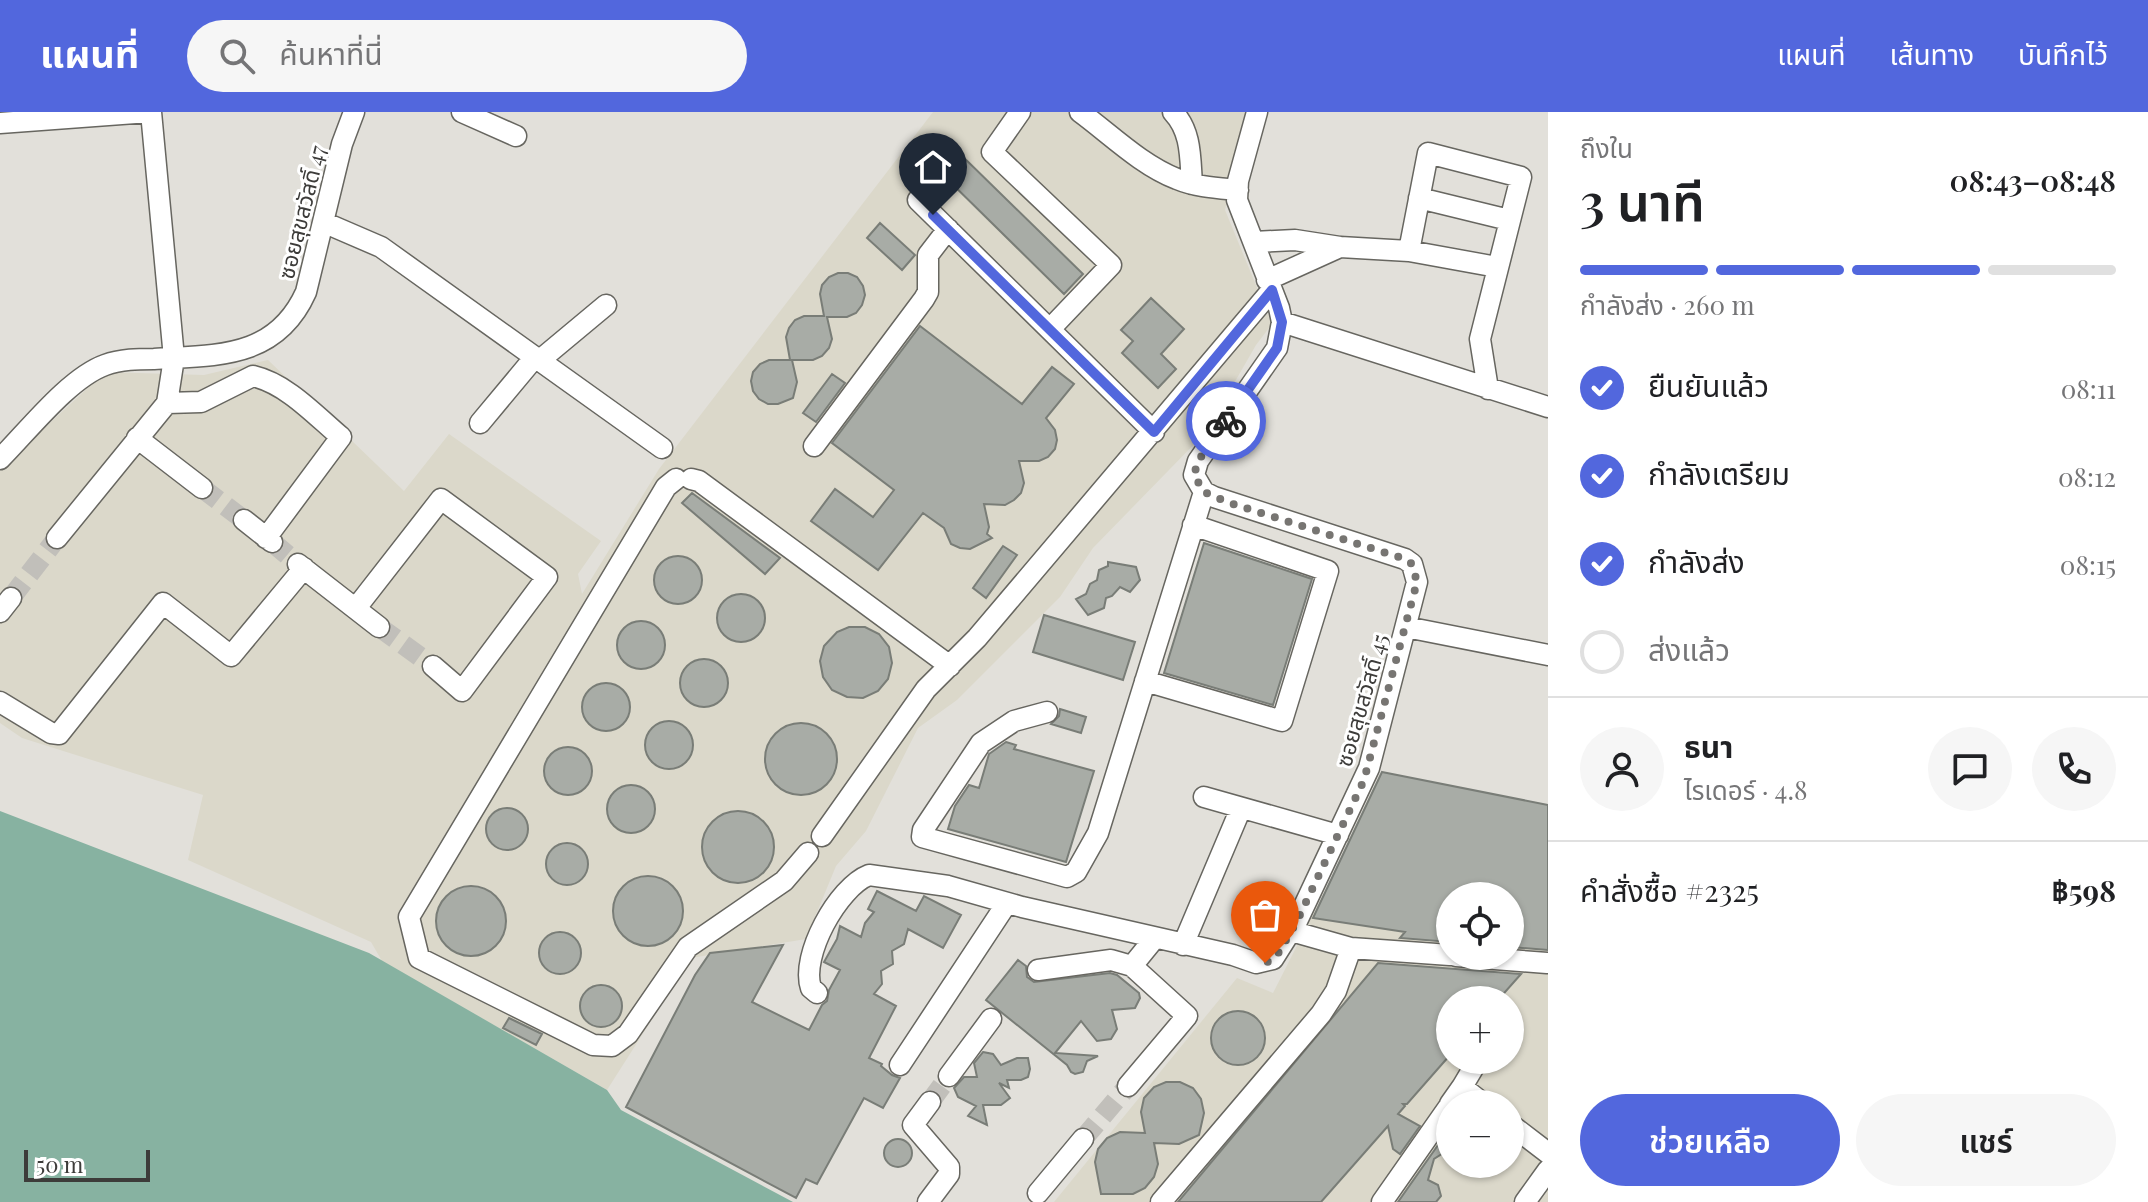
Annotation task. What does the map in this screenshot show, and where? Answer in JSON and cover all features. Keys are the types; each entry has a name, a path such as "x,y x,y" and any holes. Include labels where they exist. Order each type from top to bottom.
{"street":[{"path":"0,123 150,112 174,358 167,403 57,538"},
{"name":"ซอยสุขสวัสดิ์ 47","path":"2,455 70,388 97,368 121,360 242,351 279,332 300,307 306,292 342,144 354,112"},
{"path":"462,112 516,136"},
{"path":"1020,112 992,152 1111,265 1050,329"},
{"path":"1080,112 1156,169 1192,184 1238,190"},
{"path":"1173,112 1180,119 1189,140 1192,184"},
{"path":"1047,712 1014,721 981,743 923,830 922,837 1067,877 1076,872 1098,833 1204,492 1194,475 1198,461 1277,348 1282,322 1241,213 1238,190 1257,112"},
{"path":"1409,251 1428,153 1521,177 1480,339 1488,389"},
{"path":"1419,198 1509,220"},
{"path":"918,200 1154,432"},
{"path":"323,222 381,247 662,448"},
{"path":"814,446 924,299 928,292 928,255 948,229"},
{"path":"1254,242 1295,240 1340,247 1409,251 1497,267"},
{"path":"822,836 926,689 977,638 1154,432 1270,285 1340,247"},
{"path":"480,423 537,359 606,305"},
{"path":"1282,322 1548,407"},
{"path":"167,403 201,402 253,376 263,378 290,394 341,437 269,540 244,520"},
{"path":"137,438 202,488"},
{"path":"808,853 784,881 688,947 628,1034 612,1046 593,1045 419,958 409,917 666,487 684,479 699,481 950,666"},
{"name":"ซอยสุขสวัสดิ์ 45","path":"817,993 811,988 808,966 837,903 846,890 860,878 869,875 948,886 1154,939 1265,963 1273,959 1291,931 1369,768 1417,582 1412,564 1405,559 1204,492"},
{"path":"356,608 441,499 547,577 462,691 433,666"},
{"path":"1145,681 1282,721 1328,571 1193,525"},
{"path":"0,702 51,733 59,734 163,603 231,656 301,566 379,627"},
{"path":"1406,627 1548,655"},
{"path":"1204,797 1338,835"},
{"path":"1183,945 1241,808"},
{"path":"900,1065 1007,903"},
{"path":"1291,931 1351,948 1436,954"},
{"path":"1132,966 1154,939"},
{"path":"1161,1202 1321,1014 1336,991 1351,948"},
{"path":"1038,970 1111,960 1132,966 1187,1016 1128,1086"},
{"path":"1524,961 1547,963"},
{"path":"949,1076 991,1019"},
{"path":"928,1202 949,1174 949,1167 913,1125 930,1102"},
{"path":"1382,1202 1436,1125"},
{"path":"1524,1135 1548,1153"},
{"path":"1038,1193 1083,1139"},
{"path":"1525,1202 1548,1170"}],"shaded area":[{"path":"933,112 1247,112 1225,210 1272,324 1256,345 1206,432 1093,548 1060,597 957,700 918,728 866,831 836,866 806,939 691,958 607,1090 382,961 371,942 188,860 203,795 22,738 0,723 0,469 105,372 204,375 268,360 404,491 449,434 601,541 578,574 582,594 659,469"},
{"path":"1378,786 1548,818 1548,1202 1054,1202 1237,978 1273,993"},
{"path":"0,811 369,953 607,1090 621,1110 793,1202 0,1202"}],"building":[{"path":"956,150 1083,274 1064,294 937,169"},
{"path":"880,223 915,255 902,270 867,238"},
{"path":"838,273 857,277 865,295 862,305 856,313 847,317 827,317 832,339 822,356 813,360 790,360 786,337 789,328 795,320 804,316 824,316 820,294 822,285"},
{"path":"1151,298 1184,329 1161,354 1176,369 1158,388 1122,353 1133,341 1121,330"},
{"path":"920,326 1022,404 1052,367 1074,384 1046,418 1055,430 1055,449 1039,461 1019,461 1024,483 1021,493 1014,500 1005,505 984,504 989,527 987,534 992,538 970,549 960,548 951,544 944,528 923,513 878,570 811,521 835,489 873,517 894,490 832,443"},
{"path":"769,360 792,360 797,382 793,398 768,404 753,391 753,372"},
{"path":"832,374 845,383 816,422 803,413"},
{"path":"692,493 780,558 765,574 682,503"},
{"path":"1204,543 1312,579 1273,705 1164,673"},
{"path":"1003,546 1017,555 986,598 973,588"},
{"path":"678,556 695,563 702,580 695,597 678,604 661,597 654,580 661,563"},
{"path":"1108,562 1136,567 1140,580 1130,592 1120,587 1106,598 1104,608 1088,615 1076,599 1086,594 1090,584 1097,580 1099,570 1108,566"},
{"path":"741,594 758,601 765,618 758,635 741,642 724,635 717,618 724,601"},
{"path":"1044,615 1135,642 1123,680 1033,652"},
{"path":"641,621 658,628 665,645 658,662 641,669 624,662 617,645 624,628"},
{"path":"849,627 865,627 879,634 889,647 892,663 888,679 878,691 863,698 847,697 832,690 823,677 820,661 824,646 837,632"},
{"path":"704,659 721,666 728,683 721,700 704,707 687,700 680,683 687,666"},
{"path":"606,683 623,690 630,707 623,724 606,731 589,724 582,707 589,690"},
{"path":"1060,709 1086,717 1081,733 1051,724 1059,716"},
{"path":"669,721 686,728 693,745 686,762 669,769 652,762 645,745 652,728"},
{"path":"801,723 821,729 831,739 837,759 831,779 821,789 801,795 781,789 771,779 765,759 771,739 781,729"},
{"path":"1006,742 1016,745 1014,749 1094,771 1066,862 948,829 955,806 969,785 979,788 989,754"},
{"path":"568,747 585,754 592,771 585,788 568,795 551,788 544,771 551,754"},
{"path":"1382,772 1548,805 1548,950 1524,948 1524,882 1436,882 1436,941 1400,938 1405,932 1313,918"},
{"path":"631,785 648,792 655,809 648,826 631,833 614,826 607,809 614,792"},
{"path":"507,808 522,814 528,829 522,844 507,850 492,844 486,829 492,814"},
{"path":"738,811 758,817 768,827 774,847 768,867 758,877 738,883 718,877 708,867 702,847 708,827 718,817"},
{"path":"567,843 582,849 588,864 582,879 567,885 552,879 546,864 552,849"},
{"path":"641,876 655,876 668,881 678,891 683,911 678,931 668,941 655,946 641,946 628,941 618,931 613,918 613,904 618,891 628,881"},
{"path":"478,886 500,901 506,921 504,935 496,946 485,954 464,956 446,946 438,935 436,914 446,896 457,888"},
{"path":"877,891 916,911 924,896 961,915 943,948 908,929 904,944 892,951 893,964 881,971 882,984 874,994 896,1006 869,1058 900,1078 883,1108 864,1098 817,1184 806,1179 796,1198 626,1107 695,975 710,953 783,945 752,1002 809,1030 827,1001 829,990 840,970 824,962 837,939 840,926 861,937 865,923 874,912 868,909"},
{"path":"560,932 575,938 581,953 575,968 560,974 545,968 539,953 545,938"},
{"path":"1018,960 1026,966 1027,977 1034,982 1110,973 1139,993 1135,1008 1112,1010 1117,1029 1111,1039 1097,1041 1081,1021 1055,1053 1098,1056 1087,1061 1083,1072 1071,1072 1067,1065 986,1000"},
{"path":"1378,963 1436,967 1436,970 1521,974 1510,986 1436,986 1436,1071 1407,1104 1403,1104 1405,1106 1398,1114 1420,1126 1400,1154 1393,1149 1388,1126 1321,1202 1178,1202"},
{"path":"601,985 616,991 622,1006 616,1021 601,1027 586,1021 580,1006 586,991"},
{"path":"1238,1011 1257,1019 1265,1038 1257,1057 1238,1065 1219,1057 1211,1038 1219,1019"},
{"path":"509,1018 542,1034 536,1045 503,1028"},
{"path":"983,1052 993,1054 1001,1065 1017,1058 1028,1058 1030,1069 1028,1077 1007,1080 1009,1088 999,1083 1010,1098 1001,1105 983,1105 987,1125 968,1116 976,1106 958,1097 954,1088 964,1077 977,1077 974,1063"},
{"path":"1166,1082 1180,1082 1193,1088 1201,1099 1204,1113 1199,1135 1179,1144 1154,1143 1158,1164 1154,1177 1145,1188 1133,1194 1101,1194 1095,1162 1098,1149 1107,1138 1120,1132 1145,1133 1141,1112 1144,1098 1154,1087"},
{"path":"898,1139 908,1143 912,1153 908,1163 898,1167 888,1163 884,1153 888,1143"},
{"path":"1436,1148 1428,1180 1438,1185 1441,1196 1436,1202 1398,1202"}],"tunnel":[{"path":"202,488 244,520"},
{"path":"11,598 57,538"},
{"path":"272,542 298,564"},
{"path":"379,627 433,666"},
{"path":"930,1102 949,1076"},
{"path":"1083,1139 1128,1086"}],"way so far":[{"path":"1226,421 1198,461 1194,475 1204,492 1405,559 1412,564 1417,582 1369,768 1297,921 1279,952 1265,963"}],"route":[{"path":"933,215 1154,432 1272,290 1279,308 1282,335 1277,348 1226,421"}]}
